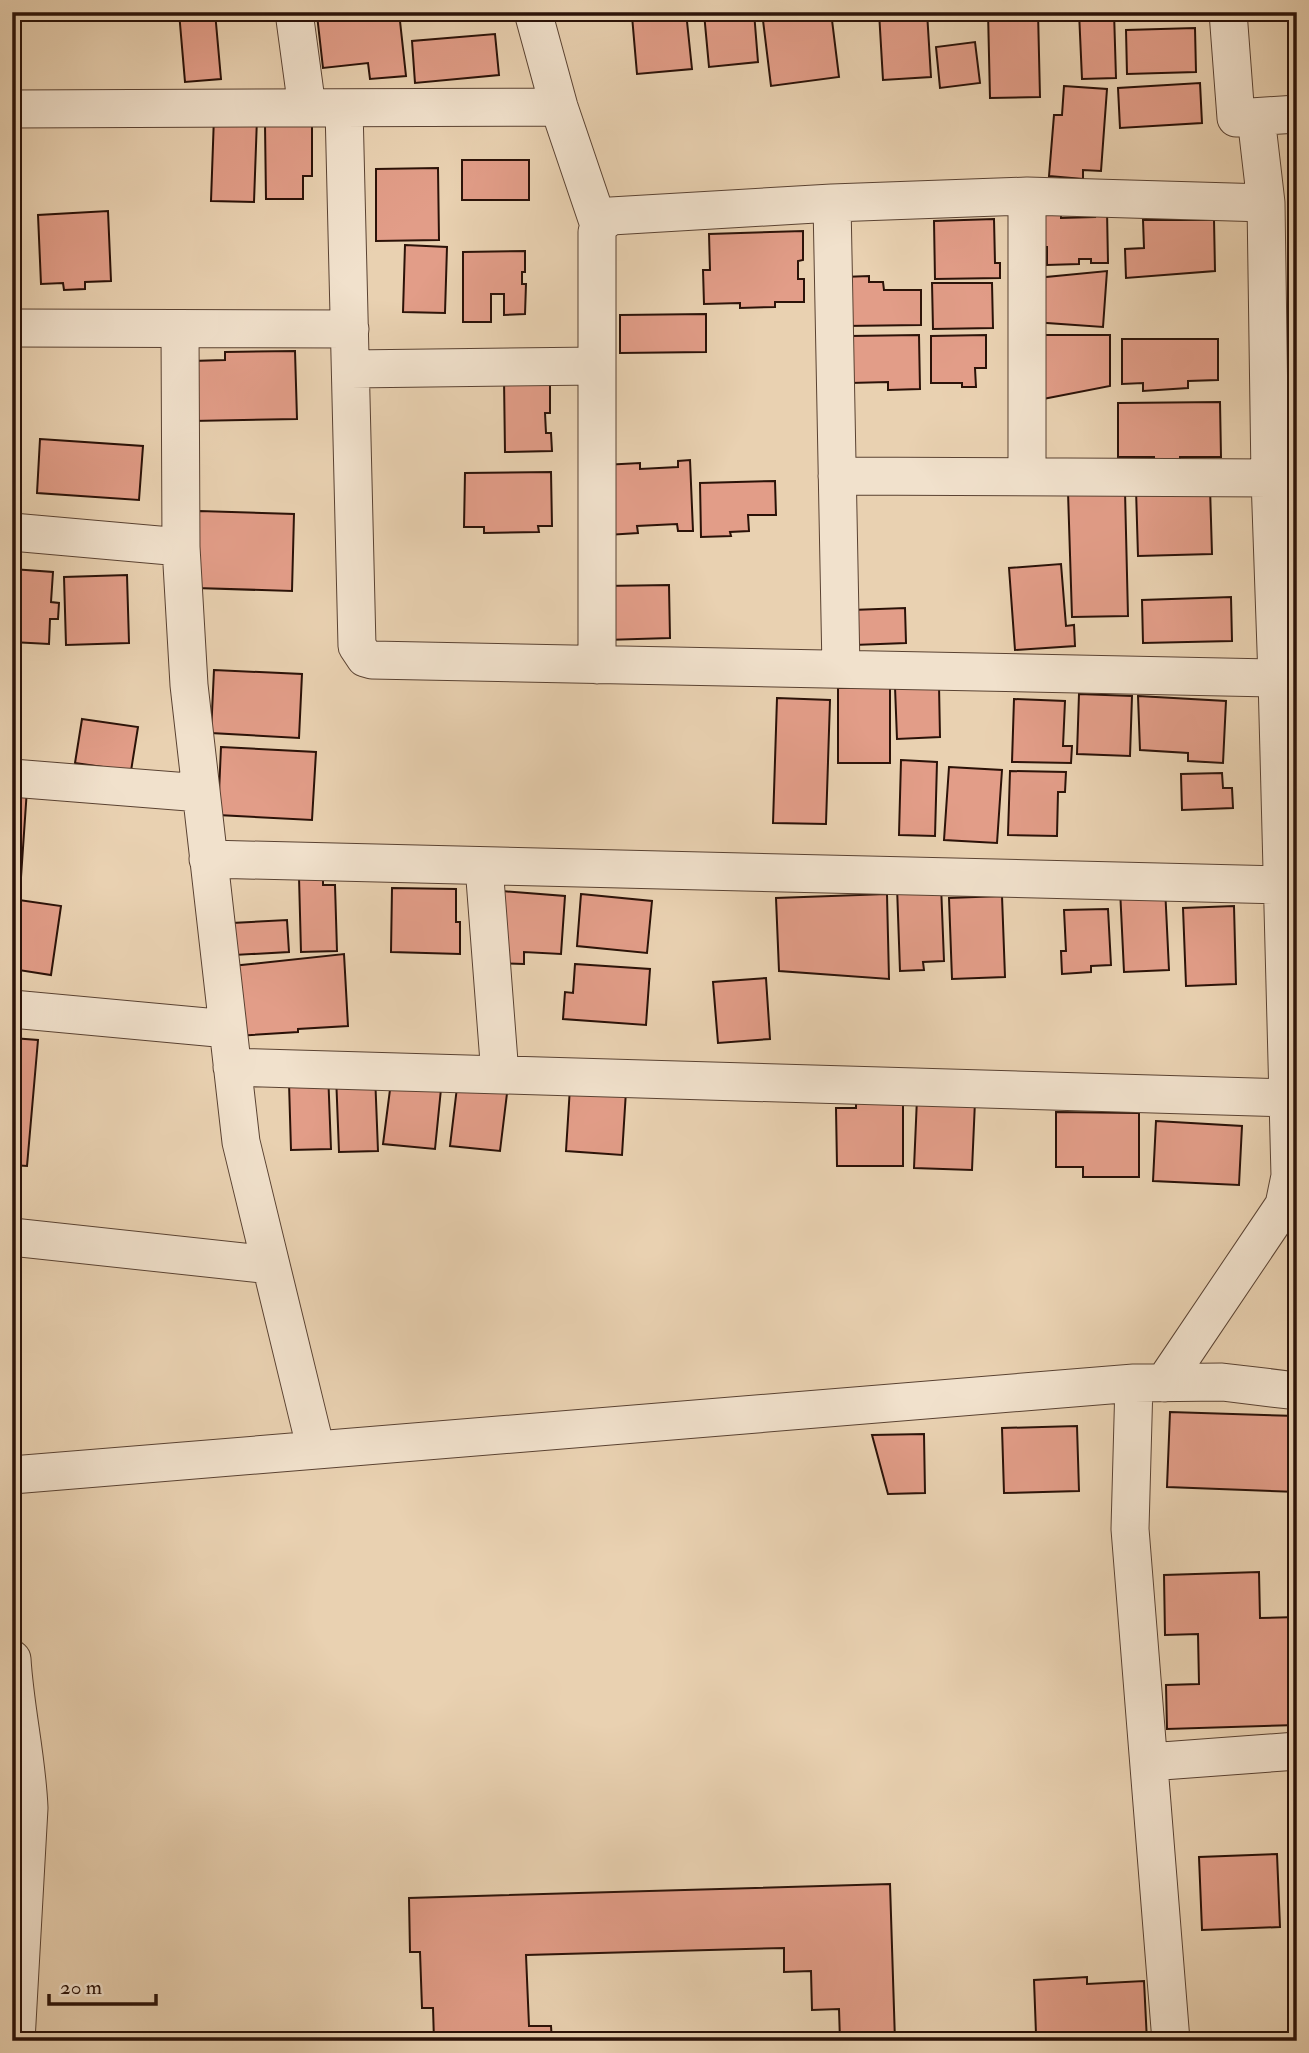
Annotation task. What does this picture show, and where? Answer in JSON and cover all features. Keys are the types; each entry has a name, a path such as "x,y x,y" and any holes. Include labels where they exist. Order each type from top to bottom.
{"street":[{"path":"294,12 307,108"},
{"path":"533,12 559,107 599,225 597,665"},
{"path":"1228,12 1236,118 1297,114"},
{"path":"12,109 559,107"},
{"path":"344,108 357,646 365,658 1278,678"},
{"path":"1171,2041 1130,1529 1149,1383 1291,1205 1278,678 1284,535 1270,478 1266,203 1256,117"},
{"path":"599,225 611,216 618,215 1027,196 1266,203"},
{"path":"1027,196 1027,476"},
{"path":"832,203 841,669"},
{"path":"12,328 350,329"},
{"path":"180,329 181,547 189,685 241,1147 316,1450"},
{"path":"351,369 597,366"},
{"path":"837,476 1270,478"},
{"path":"12,532 181,547"},
{"path":"12,778 201,793"},
{"path":"208,859 1283,885"},
{"path":"484,866 500,1075"},
{"path":"12,1009 228,1029"},
{"path":"232,1067 1288,1098"},
{"path":"12,1237 270,1265"},
{"path":"12,1475 1149,1383 1222,1382 1297,1391"},
{"path":"12,1659 29,1808 16,2041"},
{"path":"1149,1762 1295,1754"}],"building":[{"path":"179,12 215,12 221,79 185,82"},
{"path":"338,12 399,12 406,76 370,79 368,63 323,68 317,15"},
{"path":"686,12 692,69 637,74 632,16"},
{"path":"754,12 758,62 709,67 704,13"},
{"path":"762,12 831,12 839,77 771,86"},
{"path":"879,12 927,12 931,77 883,80"},
{"path":"988,12 1038,12 1040,97 990,98"},
{"path":"1079,12 1114,12 1116,78 1082,79"},
{"path":"1195,28 1196,72 1127,74 1126,30"},
{"path":"495,34 499,75 415,83 412,41"},
{"path":"975,42 980,83 940,88 936,47"},
{"path":"1200,83 1202,123 1120,128 1118,88"},
{"path":"1064,86 1107,89 1101,171 1083,170 1083,179 1049,176 1054,115 1062,115"},
{"path":"214,116 257,118 254,202 211,201"},
{"path":"312,123 312,176 303,176 303,199 266,199 265,124"},
{"path":"462,160 529,160 529,200 462,200"},
{"path":"438,168 439,240 376,241 376,169"},
{"path":"1107,210 1108,263 1091,263 1091,259 1079,259 1079,264 1047,265 1047,247 1042,247 1041,212 1061,211 1061,218 1095,217 1094,211"},
{"path":"108,211 111,281 85,282 85,289 64,290 63,283 41,284 38,215"},
{"path":"994,219 995,263 1000,263 1000,278 935,279 934,221"},
{"path":"1143,220 1214,220 1215,271 1126,278 1125,249 1144,248"},
{"path":"803,231 803,260 798,261 798,279 804,279 804,302 775,302 775,307 740,308 740,303 704,304 703,270 710,270 709,234"},
{"path":"405,245 447,247 445,313 403,312"},
{"path":"525,251 522,284 526,284 525,314 504,315 504,294 491,294 491,322 463,322 463,252"},
{"path":"1107,271 1103,327 1033,322 1036,278"},
{"path":"869,276 869,282 883,282 884,290 921,290 921,325 844,326 843,277"},
{"path":"932,283 992,283 993,328 933,329"},
{"path":"706,314 706,352 620,353 620,315"},
{"path":"919,335 920,389 888,390 888,382 850,383 850,336"},
{"path":"986,335 986,368 975,368 976,387 962,387 962,383 931,383 931,336"},
{"path":"1038,335 1110,335 1110,386 1043,399"},
{"path":"1122,339 1218,339 1218,380 1188,381 1188,388 1143,391 1143,383 1122,384"},
{"path":"295,351 297,419 192,421 192,361 225,360 225,352"},
{"path":"504,379 550,379 550,413 545,413 546,433 551,433 552,451 505,452"},
{"path":"1220,402 1221,457 1180,457 1180,462 1154,462 1154,457 1118,457 1118,403"},
{"path":"40,439 143,446 139,500 37,493"},
{"path":"690,460 693,531 678,531 677,524 637,526 638,533 607,535 603,465 640,463 640,469 678,467 678,461"},
{"path":"551,472 552,526 538,526 539,532 484,533 484,527 464,527 465,473"},
{"path":"775,481 776,515 748,515 749,531 730,532 731,536 701,537 700,483"},
{"path":"1210,487 1212,554 1138,556 1136,489"},
{"path":"1125,491 1128,616 1072,617 1068,492"},
{"path":"199,511 294,514 292,591 196,588"},
{"path":"1061,564 1066,626 1074,625 1075,646 1015,650 1009,568"},
{"path":"12,569 53,572 51,602 59,603 58,619 50,619 49,644 12,642"},
{"path":"127,575 129,643 66,645 64,577"},
{"path":"669,585 670,638 605,640 603,586"},
{"path":"1231,597 1232,641 1143,643 1142,600"},
{"path":"905,608 906,643 854,645 852,610"},
{"path":"214,670 302,674 299,738 211,733"},
{"path":"939,685 940,737 897,739 895,687"},
{"path":"838,688 890,688 890,763 838,763"},
{"path":"1079,694 1132,696 1130,756 1077,754"},
{"path":"1138,696 1226,701 1223,763 1188,761 1188,753 1140,750"},
{"path":"777,698 830,700 826,824 773,823"},
{"path":"1014,699 1065,701 1063,746 1072,746 1071,763 1012,762"},
{"path":"82,719 138,727 131,771 75,763"},
{"path":"221,747 316,752 312,820 218,815"},
{"path":"901,760 937,762 935,836 899,835"},
{"path":"949,767 1002,770 997,843 944,840"},
{"path":"1010,771 1066,772 1065,792 1058,792 1057,836 1008,835"},
{"path":"1222,773 1223,788 1232,788 1233,808 1182,810 1181,774"},
{"path":"12,788 27,789 20,892 12,891"},
{"path":"323,876 323,885 335,885 337,951 301,952 299,877"},
{"path":"941,885 944,961 923,962 924,970 900,971 897,887"},
{"path":"1165,887 1169,970 1124,972 1120,889"},
{"path":"392,888 456,889 460,954 391,952"},
{"path":"502,891 565,896 561,954 524,952 524,964 497,963"},
{"path":"581,894 652,901 647,953 577,946"},
{"path":"887,894 889,979 779,971 776,898"},
{"path":"1002,896 1005,977 952,979 949,898"},
{"path":"12,899 61,906 51,975 12,969"},
{"path":"1234,906 1236,984 1186,986 1183,908"},
{"path":"1108,909 1111,965 1091,966 1091,972 1062,974 1061,951 1066,951 1064,910"},
{"path":"287,920 289,952 234,955 232,923"},
{"path":"344,954 348,1026 236,1036 232,966"},
{"path":"575,964 650,969 646,1025 563,1019 565,992 573,993"},
{"path":"766,978 770,1039 718,1043 713,982"},
{"path":"12,1038 38,1040 27,1166 12,1165"},
{"path":"328,1071 331,1149 291,1150 289,1083"},
{"path":"375,1074 378,1151 339,1152 336,1075"},
{"path":"392,1074 442,1079 435,1149 383,1144"},
{"path":"458,1079 508,1085 500,1151 450,1146"},
{"path":"570,1087 626,1091 622,1155 566,1151"},
{"path":"856,1098 903,1098 903,1166 837,1166 836,1108 856,1108"},
{"path":"917,1098 975,1101 972,1170 914,1168"},
{"path":"1056,1112 1139,1113 1139,1177 1083,1177 1083,1167 1056,1167"},
{"path":"1156,1121 1242,1126 1239,1185 1153,1181"},
{"path":"1170,1412 1297,1416 1297,1492 1167,1487"},
{"path":"1077,1426 1079,1491 1004,1493 1002,1428"},
{"path":"924,1434 925,1493 888,1494 872,1435"},
{"path":"1259,1572 1260,1618 1297,1617 1297,1725 1167,1729 1166,1685 1199,1684 1198,1634 1165,1635 1164,1575"},
{"path":"1277,1854 1280,1927 1202,1930 1199,1857"},
{"path":"890,1884 895,2041 840,2041 839,2009 812,2010 811,1971 784,1972 784,1948 526,1955 529,2026 551,2026 552,2041 434,2041 433,2008 422,2008 420,1952 410,1952 409,1898"},
{"path":"1087,1977 1087,1984 1144,1981 1147,2041 1046,2041 1045,2034 1036,2034 1034,1980"}]}
